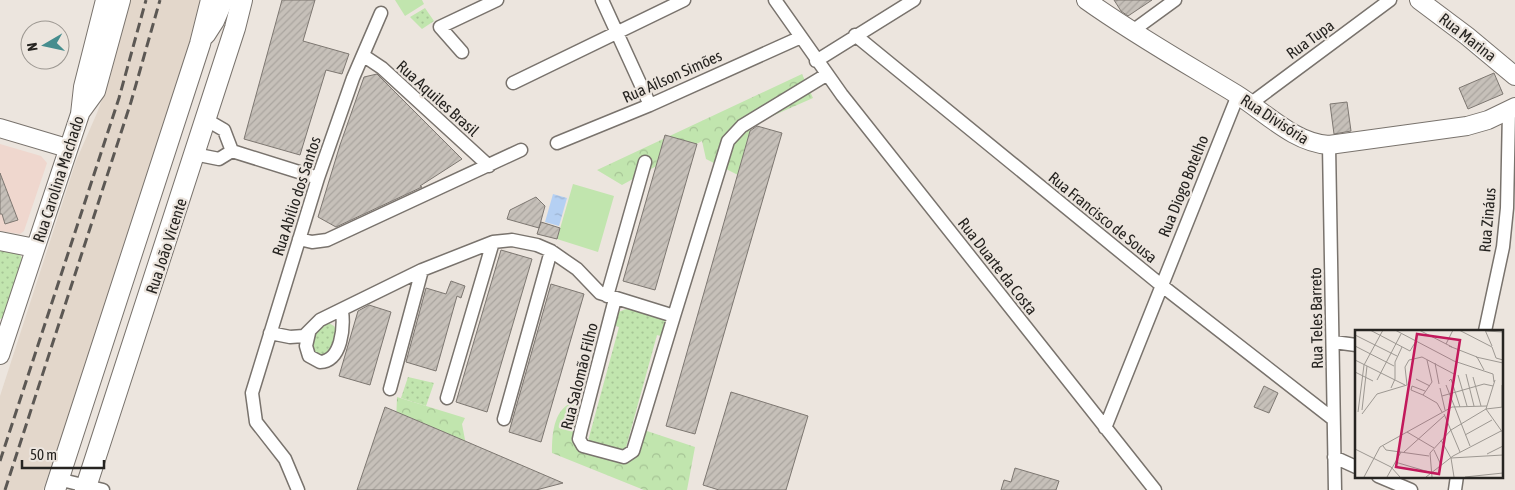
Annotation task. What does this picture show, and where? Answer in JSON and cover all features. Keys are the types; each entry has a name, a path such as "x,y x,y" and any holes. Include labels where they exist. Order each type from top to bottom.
{"main road":[{"name":"Rua Carolina Machado","path":"0,355 3,334 35,248 80,114 83,87 106,0"},
{"path":"80,114 96,92 121,0"},
{"name":"Rua João Vicente","path":"57,485 200,44 210,0"},
{"path":"200,44 215,21 224,0"},
{"name":"Rua João Vicente","path":"92,488 242,0"},
{"name":"Rua Divisória","path":"1086,0 1130,32 1244,99 1301,138 1314,144 1329,145 1467,126 1512,109"},
{"name":"Rua Marina","path":"1419,0 1467,36 1515,76"},
{"path":"0,128 67,148"},
{"path":"0,241 35,248"}],"street":[{"path":"462,52 440,27 497,0"},
{"path":"602,0 650,105"},
{"path":"513,83 684,0"},
{"name":"Rua Duarte da Costa","path":"775,0 826,74 1155,490"},
{"path":"816,61 914,0"},
{"path":"1130,32 1175,0"},
{"name":"Rua Tupa","path":"1244,99 1390,0"},
{"name":"Rua Abílio dos Santos","path":"298,490 284,459 256,422 252,393 318,178 353,78 381,13"},
{"name":"Rua Francisco de Sousa","path":"856,36 1161,285 1333,420"},
{"name":"Rua Aílson Simões","path":"557,143 650,105 800,38"},
{"name":"Rua Aquiles Brasil","path":"364,56 382,68 489,166"},
{"name":"Rua Salomão Filho","path":"645,162 611,297 580,439 583,446 624,457 633,451 728,141 742,126 826,74"},
{"name":"Rua Diogo Botelho","path":"1105,428 1161,285 1244,99"},
{"name":"Rua Zináus","path":"1485,330 1503,247 1511,161 1512,109"},
{"path":"205,119 226,132 232,151"},
{"name":"Rua Teles Barreto","path":"1329,145 1334,342 1333,420 1335,490"},
{"path":"299,239 312,242 327,240 521,150"},
{"path":"194,154 218,159 232,151 318,178"},
{"path":"270,332 294,337 304,336 320,320 342,311 422,270 492,242 522,241 551,251 577,269 594,288 611,297 674,316"},
{"path":"447,398 492,242"},
{"path":"504,419 551,251"},
{"path":"390,389 422,270"},
{"path":"309,333 306,349 308,356 315,361 325,362 332,357 343,331 342,311"},
{"path":"294,337 306,349"},
{"path":"1334,342 1355,345"},
{"path":"1334,457 1355,467"},
{"path":"1383,478 1411,490"},
{"path":"57,485 92,488"}],"shaded area":[{"path":"129,0 204,0 151,174 43,490 0,490 0,396 76,161 110,78"},
{"path":"0,144 41,156 47,163 24,231 20,234 0,231"}],"green space":[{"path":"395,0 422,0 424,4 405,16"},
{"path":"425,8 434,21 422,29 410,17"},
{"path":"802,74 813,98 752,125 738,175 706,159 702,141 622,185 597,170"},
{"path":"573,184 614,196 598,252 557,239"},
{"path":"0,248 19,253 22,258 4,317 0,319"},
{"path":"631,307 664,319 667,326 664,337 657,335 625,451 588,441 619,327 613,325 616,313"},
{"path":"327,322 334,326 337,332 330,353 325,357 314,355 312,340 319,329"},
{"path":"408,377 434,383 426,406 401,398"},
{"path":"397,397 465,418 462,424 469,461 396,424"},
{"path":"576,401 583,413 575,441 624,457 641,429 695,447 687,490 644,490 552,453 556,421 563,409"}],"water":[{"path":"553,194 567,198 559,226 545,222"}],"building":[{"path":"282,0 315,0 303,41 349,54 342,74 326,70 300,155 244,139"},
{"path":"1114,0 1152,0 1128,16 1121,11"},
{"path":"1494,73 1503,94 1468,109 1459,88"},
{"path":"377,74 462,159 420,186 422,187 336,227 318,217 340,145 364,77"},
{"path":"1347,102 1351,131 1334,134 1330,104"},
{"path":"757,126 782,133 695,434 666,426 750,131"},
{"path":"665,135 697,144 655,290 623,281"},
{"path":"0,173 18,220 5,224 2,214 0,214"},
{"path":"536,197 545,206 539,228 507,219 510,210"},
{"path":"541,222 560,228 557,239 537,234"},
{"path":"501,250 532,259 487,412 456,402"},
{"path":"451,281 465,286 461,298 457,296 436,371 406,362 426,288 446,294"},
{"path":"551,284 584,294 541,442 509,432"},
{"path":"369,305 391,312 370,385 339,376 358,311"},
{"path":"1264,386 1278,393 1269,413 1254,407"},
{"path":"731,392 808,416 786,490 719,490 703,485"},
{"path":"385,407 563,483 536,490 357,490"},
{"path":"1015,468 1059,481 1056,490 1001,490 1004,480 1011,482"}],"railway":[{"path":"0,461 119,98 146,0"},
{"path":"5,490 131,102 160,0"}]}
